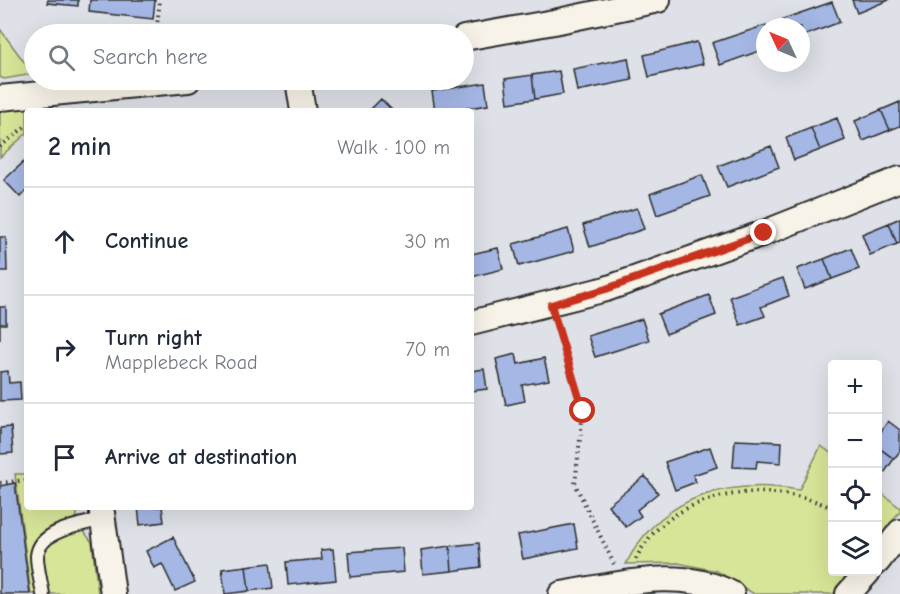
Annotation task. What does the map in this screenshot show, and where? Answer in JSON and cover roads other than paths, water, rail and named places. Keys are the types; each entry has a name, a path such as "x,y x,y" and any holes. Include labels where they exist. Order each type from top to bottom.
{"street":[{"path":"474,36 658,0"},
{"path":"0,98 84,90"},
{"path":"300,90 303,108"},
{"path":"474,322 551,305 616,286 764,233 900,179"},
{"path":"102,516 113,594"},
{"path":"882,556 900,532"},
{"path":"848,594 864,576"},
{"path":"561,594 643,580 689,581 732,594"}],"lane":[{"path":"43,594 37,555 44,541 57,532 102,516"}]}
